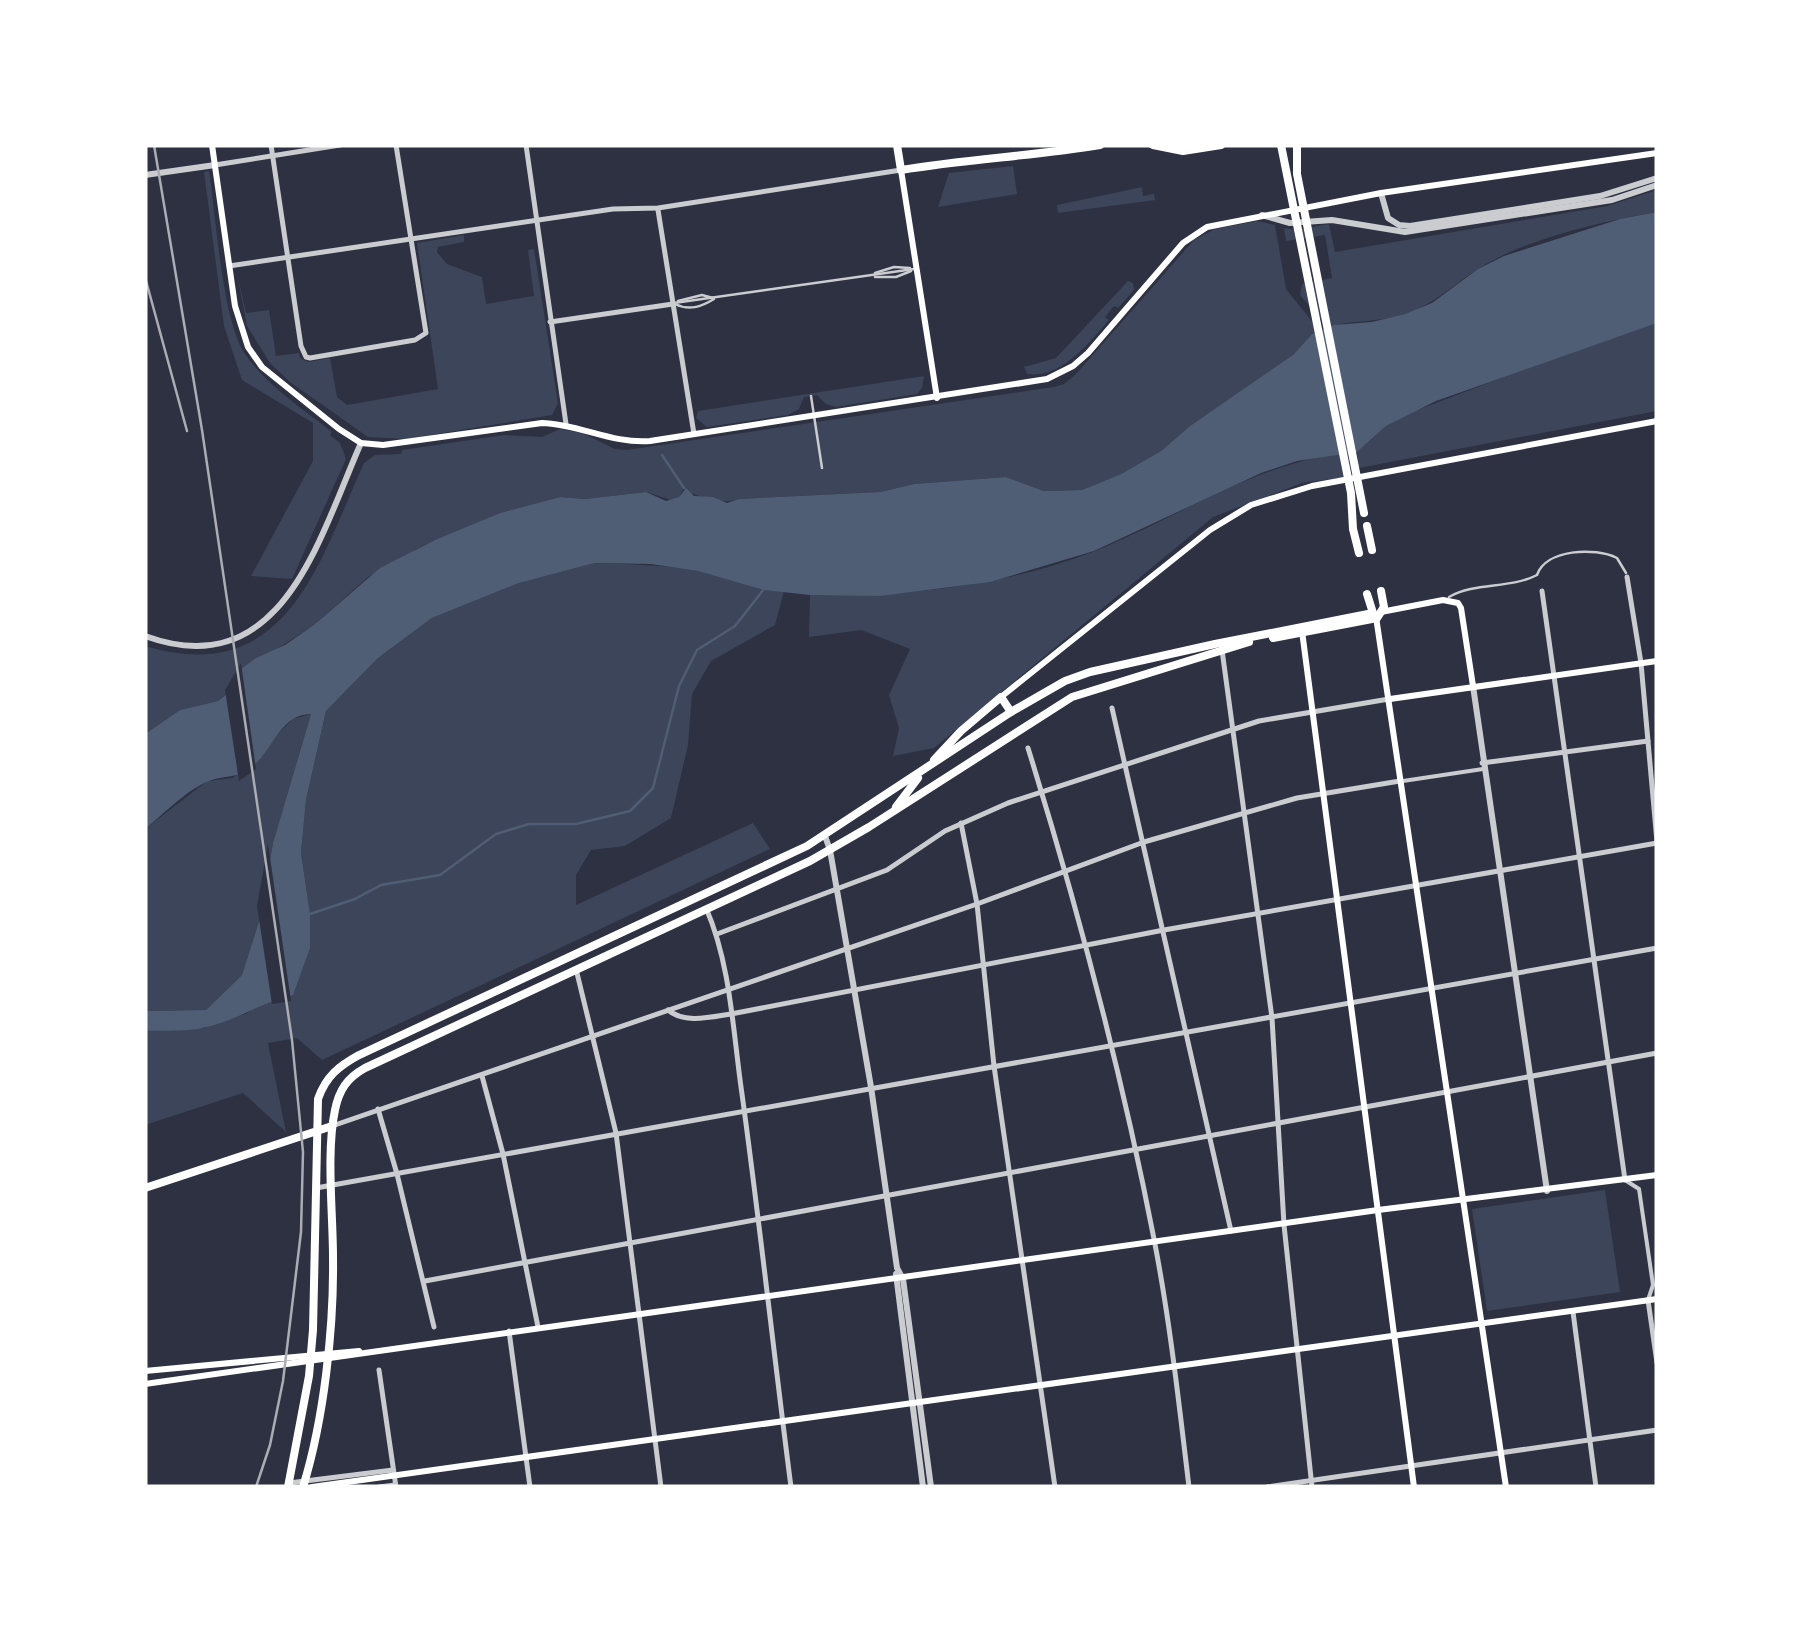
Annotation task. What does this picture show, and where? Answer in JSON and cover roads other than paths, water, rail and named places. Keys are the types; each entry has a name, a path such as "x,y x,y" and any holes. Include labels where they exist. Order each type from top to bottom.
{"main road":[{"path":"212,145 240,329 255,357 292,392 361,443 412,442 542,423 566,424 635,442 1047,379 1088,353 1176,250 1196,232 1215,224 1380,193 1657,153"},
{"path":"897,145 937,398"},
{"path":"901,170 979,157 1044,154 1100,145"},
{"path":"1153,145 1173,150 1221,145"},
{"path":"1298,146 1297,174 1355,492 1353,529 1359,553"},
{"path":"1281,147 1355,492 1364,513"},
{"path":"1279,220 1284,210"},
{"path":"894,811 961,731 1000,697 1210,530 1264,500 1312,486 1657,421"},
{"path":"1367,526 1372,550"},
{"path":"1377,614 1381,591"},
{"path":"1367,594 1377,614 1403,780 1506,1487"},
{"path":"288,1485 314,1330 318,1099 337,1068 825,836 1011,712 1090,672 1443,600 1458,603 1462,608 1472,686"},
{"path":"1302,630 1414,1487"},
{"path":"1218,646 1072,698 830,850 358,1072 342,1088 332,1126 334,1282 324,1377 306,1486 1653,1300"},
{"path":"1390,699 1657,662"},
{"path":"1000,697 1011,712"},
{"path":"497,992 503,1003"},
{"path":"145,1188 332,1126"},
{"path":"145,1384 1378,1210 1657,1176"},
{"path":"145,1371 385,1350"}],"street":[{"path":"271,145 306,357 424,336 396,145"},
{"path":"145,176 340,145"},
{"path":"526,145 566,424"},
{"path":"230,266 613,209 658,208 901,170"},
{"path":"1380,193 1388,218 1410,226 1600,196 1657,182"},
{"path":"1261,215 1290,223 1332,220 1405,232 1612,200 1657,182"},
{"path":"658,208 694,434"},
{"path":"550,322 673,304"},
{"path":"145,636 170,644 211,644 251,632 266,622 298,581 361,443"},
{"path":"668,1010 676,1017 691,1018 731,1014 1164,930 1418,888 1657,842 1640,663 1627,576"},
{"path":"1542,591 1625,1180 1640,1189 1653,1285 1657,1363"},
{"path":"1218,646 1272,1018 1284,1225 1312,1484"},
{"path":"1472,686 1547,1190"},
{"path":"717,934 887,870 960,823 1042,792 1233,730 1313,710 1390,699"},
{"path":"1112,708 1231,1231"},
{"path":"332,1126 977,904 1144,842 1242,812 1326,792 1648,741"},
{"path":"1028,748 1111,1045 1135,1149 1155,1242 1189,1487"},
{"path":"960,823 977,904 994,1066 1055,1487"},
{"path":"825,836 871,1088 931,1487"},
{"path":"706,908 717,934 731,1014 760,1217 791,1487"},
{"path":"316,1188 1657,948"},
{"path":"576,969 616,1134 662,1487"},
{"path":"425,1281 1657,1053"},
{"path":"482,1075 503,1154 538,1327"},
{"path":"378,1110 434,1327"},
{"path":"1572,1310 1596,1487"},
{"path":"510,1332 530,1487"},
{"path":"379,1487 396,1486 380,1370"},
{"path":"917,1401 922,1487"},
{"path":"1267,1487 1312,1484 1657,1430"},
{"path":"288,1485 306,1486 393,1470"}],"lane":[{"path":"778,180 779,190"},
{"path":"673,304 869,275 894,267 915,268"},
{"path":"869,275 896,277 915,268"},
{"path":"811,396 822,468"},
{"path":"1443,600 1468,590 1528,580 1550,558 1594,552 1617,558 1627,576"}],"waterway":[{"path":"662,455 684,488"},
{"path":"310,914 355,899 381,885 440,875 496,834 529,824 576,824 630,811 653,788 679,686 697,650 735,626 764,589"}],"railway":[{"path":"154,145 202,430 292,1040 303,1152 301,1232 283,1381 270,1445 256,1487"},
{"path":"145,277 187,431"}]}
